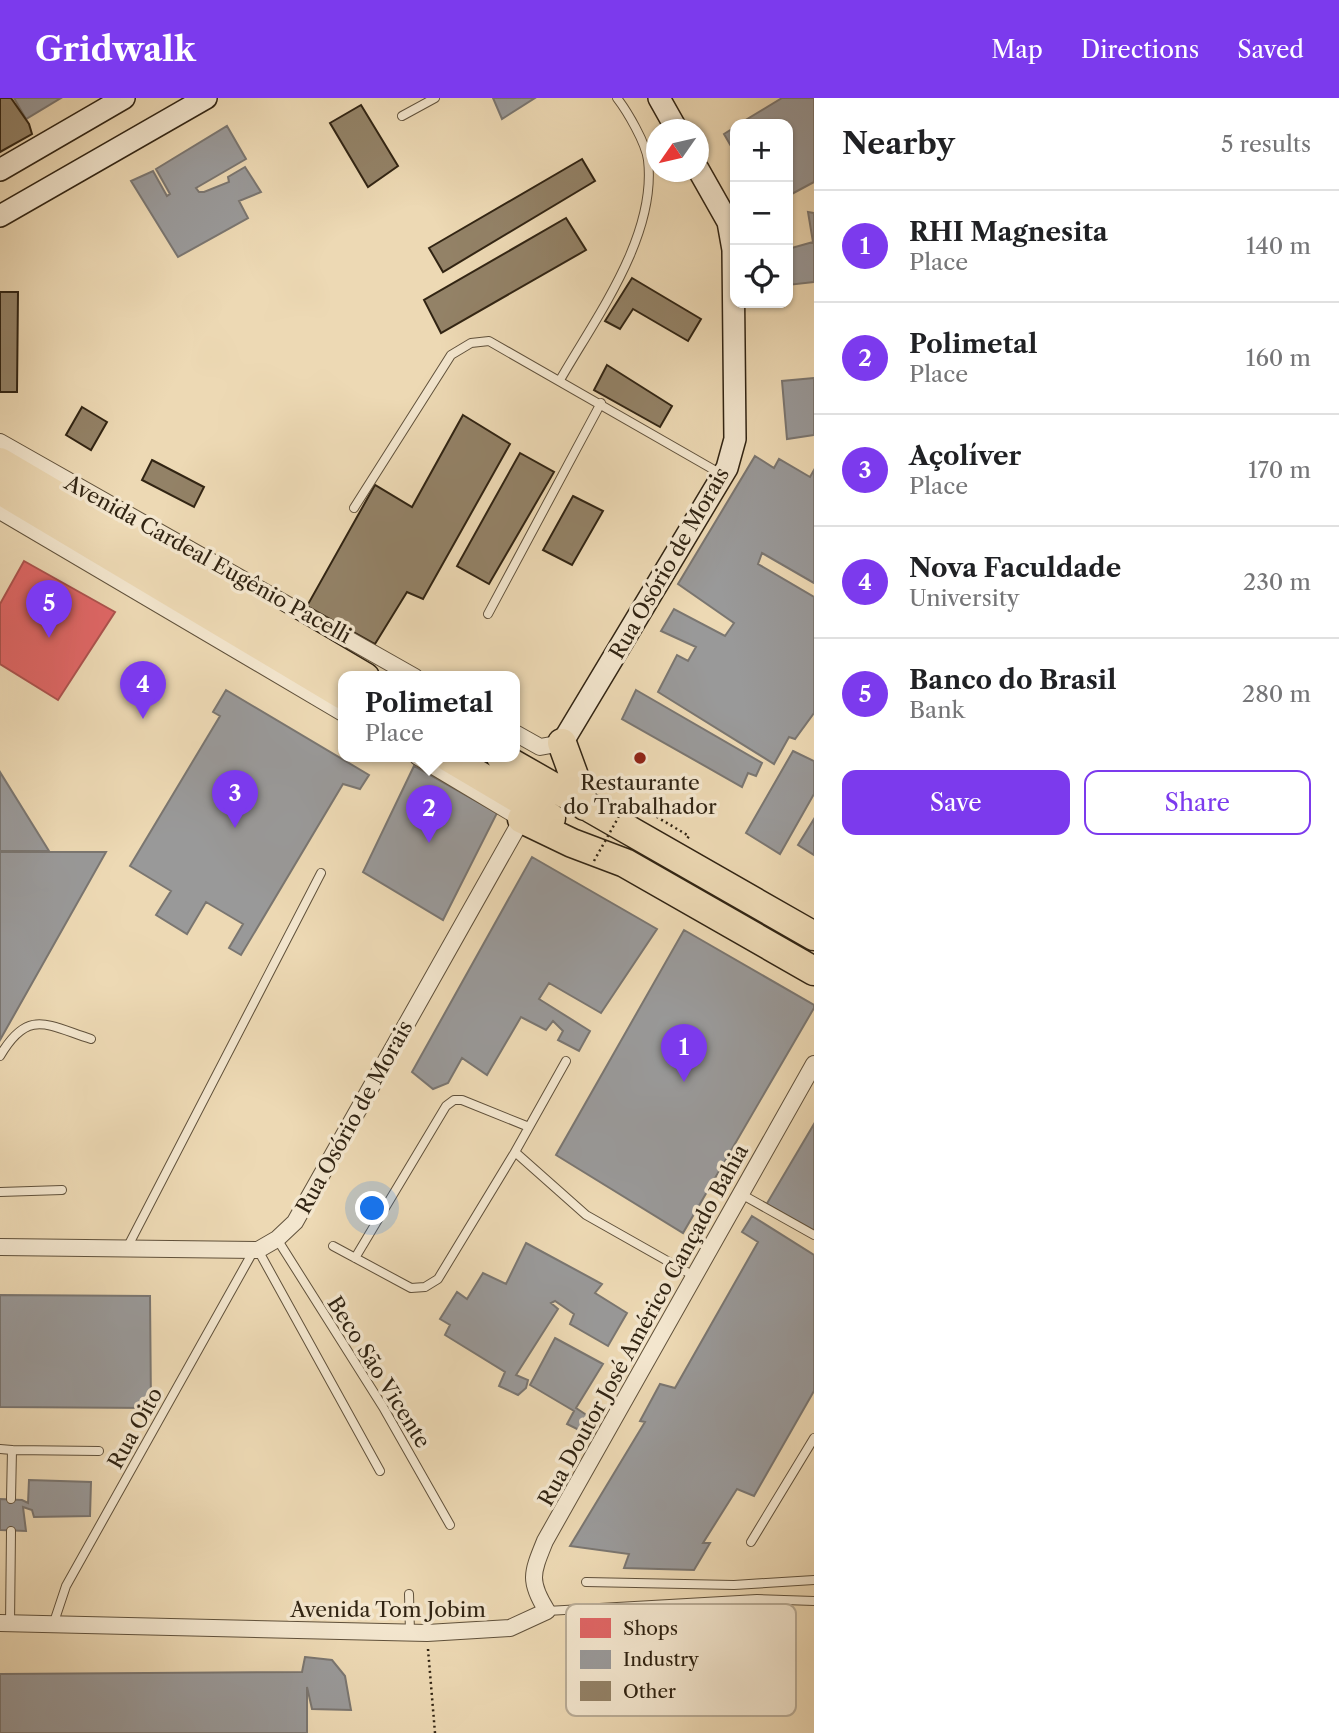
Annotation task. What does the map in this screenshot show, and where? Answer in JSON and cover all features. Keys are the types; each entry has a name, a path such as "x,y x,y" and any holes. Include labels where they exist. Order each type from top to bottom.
{"highway":[{"name":"Avenida Cardeal Eugênio Pacelli","path":"0,462 355,671"},
{"name":"Avenida Cardeal Eugênio Pacelli","path":"0,490 338,692"},
{"path":"562,743 585,806"},
{"path":"456,762 625,863 814,971"},
{"path":"510,762 814,936"},
{"path":"522,819 572,843 625,863"}],"street":[{"path":"0,170 124,98"},
{"path":"0,216 206,98"},
{"path":"659,98 671,119"},
{"name":"Rua Osório de Morais","path":"562,743 723,475 735,439 737,418 733,250 728,222 705,182"},
{"name":"Avenida Cardeal Eugênio Pacelli","path":"0,442 404,671"},
{"path":"0,511 338,710"},
{"path":"520,736 540,747 562,743"},
{"path":"426,762 522,819"},
{"name":"Rua Osório de Morais","path":"256,1250 277,1239 295,1222 522,819"},
{"name":"Rua Doutor José Américo Cançado Bahia","path":"547,1611 534,1591 534,1567 545,1541 814,1064"},
{"path":"0,1247 256,1250"},
{"name":"Avenida Tom Jobim","path":"5,1624 427,1633 510,1628 547,1611"}],"lane":[{"path":"402,116 435,98"},
{"path":"560,380 634,250 644,214 648,159 626,110 617,98"},
{"path":"354,509 451,355 471,343 489,341 723,475"},
{"path":"488,614 601,403"},
{"path":"127,1248 321,873"},
{"path":"0,1056 12,1036 27,1026 42,1023 91,1039"},
{"path":"332,1246 411,1288 425,1287 438,1279 566,1061"},
{"path":"355,1258 446,1106 454,1100 462,1100 529,1127"},
{"path":"515,1152 586,1214 694,1276"},
{"path":"0,1192 62,1190"},
{"path":"741,1194 814,1235"},
{"name":"Beco São Vicente","path":"277,1239 370,1386 450,1525"},
{"path":"256,1250 380,1471"},
{"name":"Rua Oito","path":"52,1625 66,1586 256,1250"},
{"path":"751,1542 814,1438"},
{"path":"0,1450 99,1451"},
{"path":"11,1499 12,1450"},
{"path":"5,1624 11,1531"},
{"path":"586,1582 734,1585 814,1580"},
{"path":"409,1594 410,1633"},
{"name":"Avenida Tom Jobim","path":"660,1604 757,1598 814,1601"},
{"name":"Avenida Tom Jobim","path":"547,1611 566,1610"}],"path":[{"path":"594,861 628,800 689,836"},
{"path":"427,1633 435,1733"}],"building: Shops":[{"path":"24,561 115,612 58,700 0,664 0,604"}],"building: Industry":[{"path":"14,98 61,98 26,119"},
{"path":"493,98 535,98 502,119"},
{"path":"782,98 814,98 814,182 793,193 793,119 747,119"},
{"path":"227,126 246,159 196,188 199,192 204,192 229,182 228,177 245,167 261,192 239,201 248,218 178,257 131,181 153,171 167,196 170,194 156,169"},
{"path":"730,130 730,144 724,134"},
{"path":"808,212 814,213 814,282 793,284 793,248 813,242"},
{"path":"814,378 814,435 787,439 782,381"},
{"path":"755,456 774,468 779,459 810,477 814,470 814,583 762,553 758,564 814,597 814,713 795,739 789,737 774,764 658,692 677,655 688,661 696,647 661,631 674,609 725,636 734,623 678,584"},
{"path":"226,690 338,757 338,762 347,762 369,775 360,789 343,784 241,955 229,948 243,924 206,902 187,934 156,915 171,891 130,866 220,716 213,712"},
{"path":"636,690 762,763 756,776 748,773 742,787 622,719"},
{"path":"793,751 814,761 814,794 780,854 746,833"},
{"path":"414,766 497,813 443,920 363,872"},
{"path":"0,772 49,851 0,851"},
{"path":"814,819 814,855 798,845"},
{"path":"0,852 106,852 0,1040"},
{"path":"532,857 657,929 601,1013 549,983 539,999 590,1031 579,1051 558,1040 563,1031 553,1021 546,1030 521,1017 487,1075 462,1058 448,1083 433,1089 412,1072"},
{"path":"684,930 814,1005 814,1008 683,1233 556,1155"},
{"path":"814,1124 814,1231 766,1205"},
{"path":"752,1216 814,1255 814,1391 754,1496 737,1489 703,1543 710,1543 694,1570 624,1568 629,1554 570,1546 645,1422 640,1421 660,1384 675,1388 758,1242 742,1232"},
{"path":"526,1243 602,1284 595,1293 627,1313 608,1346 570,1324 574,1314 555,1301 551,1303 558,1309 516,1375 528,1380 526,1388 518,1395 499,1386 505,1372 445,1335 450,1325 440,1319 457,1292 467,1299 483,1273 506,1284"},
{"path":"0,1295 150,1296 151,1408 0,1407"},
{"path":"555,1338 603,1364 576,1408 588,1416 579,1430 567,1424 574,1411 530,1385"},
{"path":"29,1480 91,1482 90,1516 34,1517 32,1510 23,1507 26,1531 0,1530 0,1499 22,1500 28,1503"},
{"path":"305,1657 332,1660 345,1676 351,1710 312,1709 307,1687 307,1733 0,1733 0,1674 302,1672"}],"building: Other":[{"path":"0,98 11,98 29,124 32,134 0,152"},
{"path":"361,105 398,166 368,187 330,123"},
{"path":"582,159 595,181 443,272 429,248"},
{"path":"566,218 586,250 441,333 424,300"},
{"path":"632,278 701,319 688,341 633,309 620,329 605,321"},
{"path":"0,292 18,292 17,392 0,392"},
{"path":"607,365 672,406 660,427 594,390"},
{"path":"82,407 107,422 91,450 66,435"},
{"path":"463,415 510,444 423,599 407,592 375,644 307,606 375,485 412,507"},
{"path":"520,453 554,472 489,584 457,566"},
{"path":"152,460 204,487 194,507 142,480"},
{"path":"573,496 603,511 572,565 543,550"}],"place":[{"name":"Banco do Brasil","path":"49,638"},
{"name":"Nova Faculdade","path":"143,719"},
{"name":"Restaurante do Trabalhador","path":"640,758"},
{"name":"Açolíver","path":"235,828"},
{"name":"Polimetal","path":"429,843"},
{"name":"RHI Magnesita","path":"684,1082"}]}
